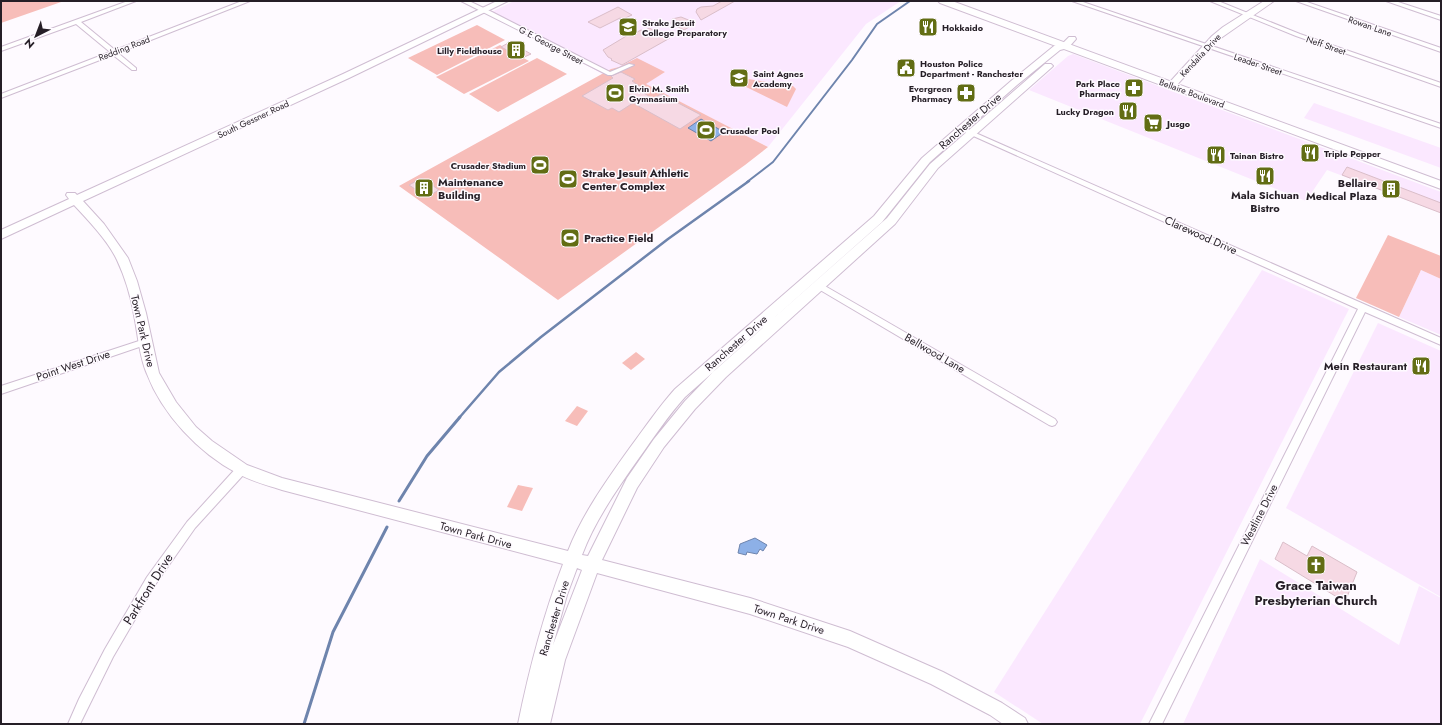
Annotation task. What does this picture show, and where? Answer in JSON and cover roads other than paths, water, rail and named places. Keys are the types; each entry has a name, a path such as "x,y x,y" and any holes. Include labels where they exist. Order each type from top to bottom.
{"main road":[{"name":"Bellaire Boulevard","path":"943,1 1068,43 1309,131 1441,185"},
{"name":"Bellaire Boulevard","path":"966,1 1068,43"},
{"name":"Bellaire Boulevard","path":"1175,82 1262,119 1309,131"},
{"path":"1309,131 1357,147 1391,156 1441,174"}],"street":[{"path":"1,49 133,1"},
{"name":"Redding Road","path":"1,96 247,1"},
{"path":"464,1 480,9"},
{"name":"South Gessner Road","path":"480,9 490,1"},
{"name":"South Gessner Road","path":"1,235 74,198 480,9 504,1"},
{"name":"Leader Street","path":"1075,1 1441,126"},
{"name":"Neff Street","path":"1213,1 1298,35 1441,86"},
{"name":"Kendalia Drive","path":"1175,82 1207,46 1226,29 1270,1"},
{"name":"Rowan Lane","path":"1299,1 1441,50"},
{"path":"1389,1 1441,18"},
{"name":"G E George Street","path":"480,9 610,74 631,65"},
{"path":"77,22 134,69"},
{"name":"Ranchester Drive","path":"795,298 818,285 870,233 886,210 922,171 1040,68 1057,48 1068,43"},
{"name":"G E George Street","path":"619,70 635,71"},
{"name":"Clarewood Drive","path":"967,131 1441,342"},
{"name":"South Gessner Road","path":"1,227 74,198"},
{"name":"Town Park Drive","path":"74,198 100,227 122,258 131,281 140,313 153,374 171,406 191,431 207,445 242,469 282,484 750,606 850,639 937,678 991,706 1019,724"},
{"name":"Ranchester Drive","path":"535,720 537,673 559,594 574,560 579,542 610,487 665,410 680,393 731,356 870,233"},
{"name":"Bellwood Lane","path":"818,285 1052,422"},
{"name":"Westline Drive","path":"1155,724 1363,307"},
{"name":"Point West Drive","path":"1,390 145,342"},
{"name":"Ranchester Drive","path":"535,720 592,565 632,483 659,443 690,406 721,373 731,356"},
{"path":"646,437 659,443"},
{"name":"Parkfront Drive","path":"74,724 83,703 109,653 150,581 191,525 242,469"}],"water":[{"name":"Crusader Pool","path":"701,119 724,132 711,141 688,128"},
{"path":"755,538 767,545 763,551 760,549 757,554 747,552 746,555 738,553 740,544"}],"waterway":[{"path":"747,182 773,162 852,60 877,24 910,1"},
{"path":"459,418 499,372 541,337 668,239 749,181"},
{"path":"399,501 427,456 460,417"},
{"path":"304,724 333,632 387,527"}],"place":[{"name":"Strake Jesuit College Preparatory","path":"628,27"},
{"name":"Hokkaido","path":"928,27"},
{"name":"Lilly Fieldhouse","path":"516,50"},
{"name":"Houston Police Department - Ranchester","path":"906,68"},
{"name":"Saint Agnes Academy","path":"739,78"},
{"name":"Park Place Pharmacy","path":"1134,88"},
{"name":"Elvin M. Smith Gymnasium","path":"615,93"},
{"name":"Evergreen Pharmacy","path":"966,93"},
{"name":"Lucky Dragon","path":"1128,111"},
{"name":"Jusgo","path":"1153,123"},
{"name":"Crusader Pool","path":"706,130"},
{"name":"Triple Pepper","path":"1310,153"},
{"name":"Tainan Bistro","path":"1216,155"},
{"name":"Crusader Stadium","path":"540,165"},
{"name":"Mala Sichuan Bistro","path":"1265,176"},
{"name":"Strake Jesuit Athletic Center Complex","path":"568,179"},
{"name":"Maintenance Building","path":"424,188"},
{"name":"Bellaire Medical Plaza","path":"1391,189"},
{"name":"Practice Field","path":"570,238"},
{"name":"Mein Restaurant","path":"1421,366"},
{"name":"Grace Taiwan Presbyterian Church","path":"1316,565"}]}
